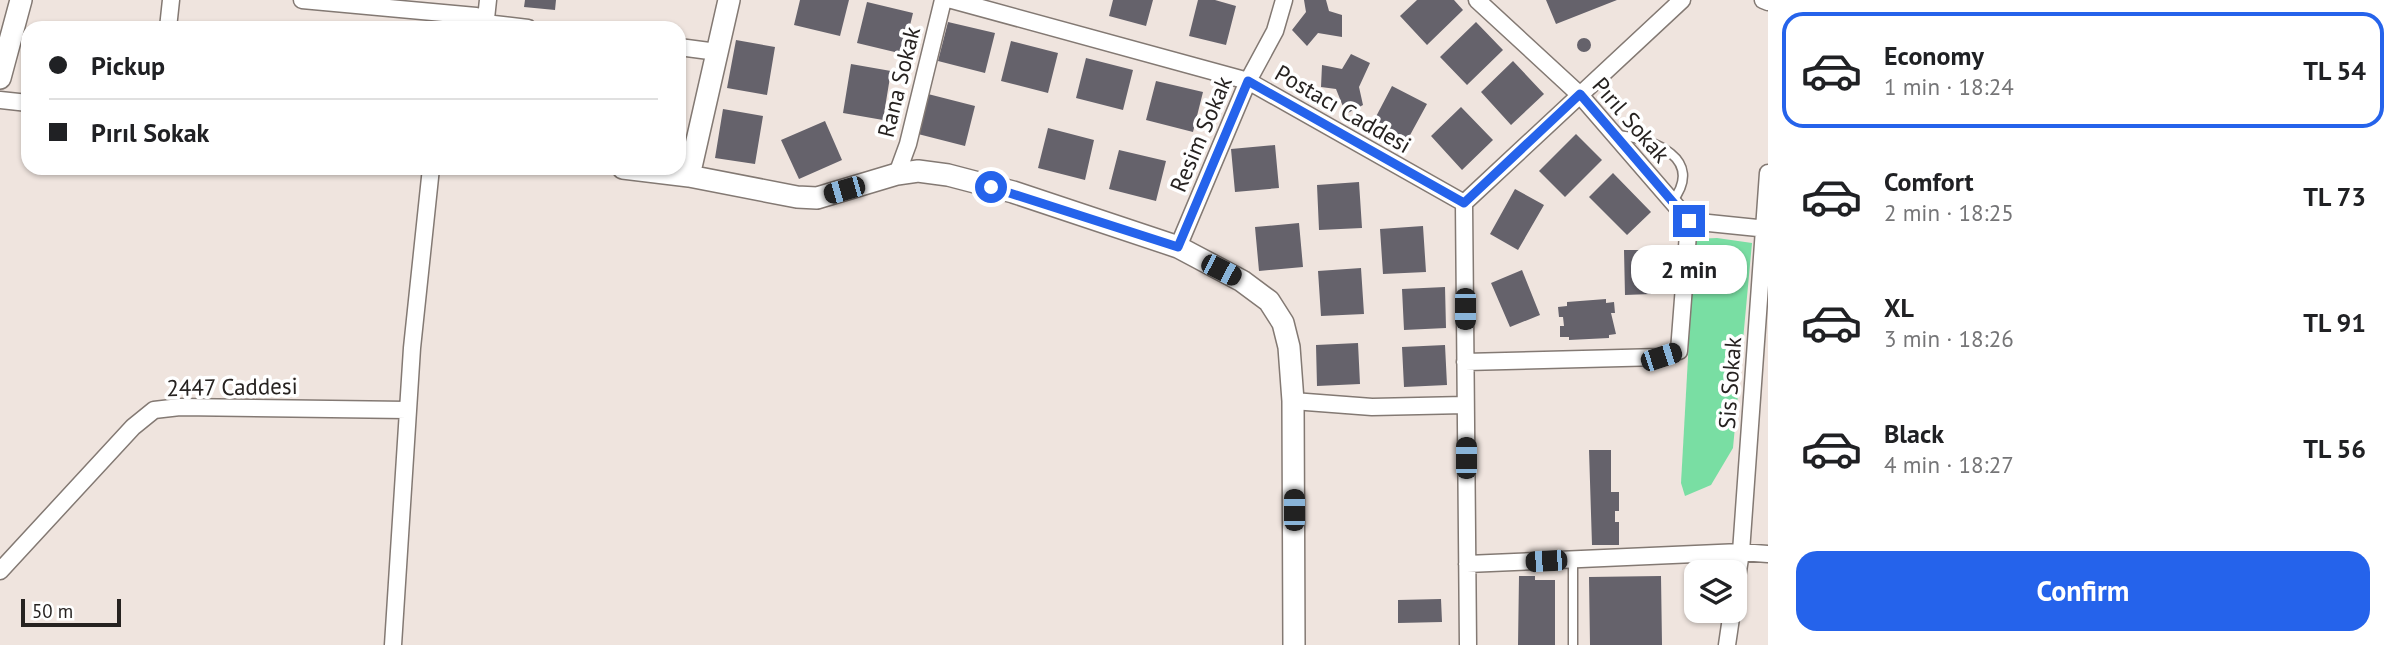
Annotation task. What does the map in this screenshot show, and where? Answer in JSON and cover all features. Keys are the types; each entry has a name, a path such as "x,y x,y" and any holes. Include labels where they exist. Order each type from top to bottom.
{"street":[{"path":"0,78 21,0"},
{"path":"169,21 171,0"},
{"path":"309,0 476,16 481,21"},
{"path":"485,21 488,0"},
{"path":"689,176 729,0"},
{"name":"Rana Sokak","path":"897,174 908,144 943,0"},
{"name":"Postacı Caddesi","path":"952,0 1248,81 1464,203"},
{"name":"Resim Sokak","path":"1178,247 1248,81 1275,31 1284,0"},
{"name":"Pırıl Sokak","path":"1477,0 1580,94 1689,221"},
{"path":"1468,645 1464,203 1682,0"},
{"path":"686,48 717,52"},
{"path":"0,100 21,102"},
{"path":"681,175 797,197 817,198 897,174 918,171 948,175 1013,192 1178,247 1242,281 1269,301 1283,323 1289,347 1293,401 1294,645"},
{"name":"Sis Sokak","path":"1740,560 1768,173"},
{"path":"393,645 407,410 430,175"},
{"path":"1465,362 1661,357 1679,351 1689,221 1766,229"},
{"path":"1293,401 1373,407 1465,405"},
{"name":"2447 Caddesi","path":"0,570 133,427 154,410 180,407 407,410"},
{"path":"1467,564 1741,552 1768,554"},
{"path":"1727,645 1730,623"}],"lane":[{"path":"1613,135 1655,142 1671,151 1683,172 1682,186 1672,202"},
{"path":"1573,560 1573,645"}],"green space":[{"path":"1717,238 1752,243 1733,448 1711,485 1685,496 1681,483 1695,239"}],"building":[{"path":"525,0 556,0 555,10 524,7"},
{"path":"800,0 849,0 840,36 794,25"},
{"path":"1113,0 1153,0 1146,26 1109,16"},
{"path":"1198,0 1215,0 1236,6 1226,45 1189,36"},
{"path":"1304,0 1326,0 1329,11 1342,15 1342,37 1318,33 1307,46 1292,30 1306,12"},
{"path":"1417,0 1454,0 1463,10 1427,45 1400,16"},
{"path":"1546,0 1617,0 1556,24"},
{"path":"867,2 913,13 903,54 857,43"},
{"path":"948,22 995,33 985,73 938,61"},
{"path":"1476,22 1503,50 1467,85 1440,57"},
{"path":"1581,38 1587,38 1591,45 1587,52 1581,52 1577,48 1577,42"},
{"path":"736,40 775,47 767,95 727,88"},
{"path":"1011,41 1058,53 1048,93 1001,81"},
{"path":"1351,54 1370,63 1359,87 1363,105 1346,114 1336,89 1321,87 1322,65 1342,69"},
{"path":"1086,58 1133,70 1123,110 1076,98"},
{"path":"1513,61 1544,94 1511,125 1481,92"},
{"path":"851,64 891,71 883,120 843,113"},
{"path":"1156,81 1203,92 1193,132 1146,120"},
{"path":"1392,86 1427,104 1403,148 1369,130"},
{"path":"928,94 975,106 965,146 918,134"},
{"path":"1461,107 1493,140 1462,170 1431,136"},
{"path":"723,109 763,116 755,164 715,158"},
{"path":"825,121 842,160 799,179 781,140"},
{"path":"1048,128 1094,140 1085,180 1038,168"},
{"path":"1576,134 1602,160 1565,197 1539,171"},
{"path":"1275,145 1279,188 1235,192 1231,149"},
{"path":"1119,150 1166,161 1156,201 1109,189"},
{"path":"1613,173 1651,212 1627,235 1589,197"},
{"path":"1359,182 1362,228 1319,230 1317,185"},
{"path":"1515,189 1544,205 1518,250 1490,234"},
{"path":"1299,223 1303,267 1259,271 1255,227"},
{"path":"1423,226 1426,272 1383,274 1380,229"},
{"path":"1624,250 1657,250 1663,272 1651,294 1625,295"},
{"path":"1361,268 1364,314 1321,316 1318,271"},
{"path":"1522,270 1540,315 1510,327 1491,283"},
{"path":"1445,287 1446,328 1404,330 1402,289"},
{"path":"1606,299 1606,303 1614,302 1615,313 1611,313 1616,334 1609,335 1609,338 1569,340 1569,337 1560,337 1560,326 1564,326 1558,307 1567,306 1567,302"},
{"path":"1358,343 1360,384 1317,386 1316,345"},
{"path":"1445,345 1447,385 1404,387 1402,347"},
{"path":"1589,450 1611,450 1611,492 1619,492 1619,511 1615,511 1615,522 1619,522 1619,545 1592,545"},
{"path":"1519,576 1535,576 1535,580 1555,580 1555,645 1518,645"},
{"path":"1661,576 1662,645 1590,645 1589,577"},
{"path":"1441,599 1442,622 1398,623 1398,600"}],"route":[{"path":"991,187 1178,247 1248,81 1464,203 1580,94 1689,221"}]}
